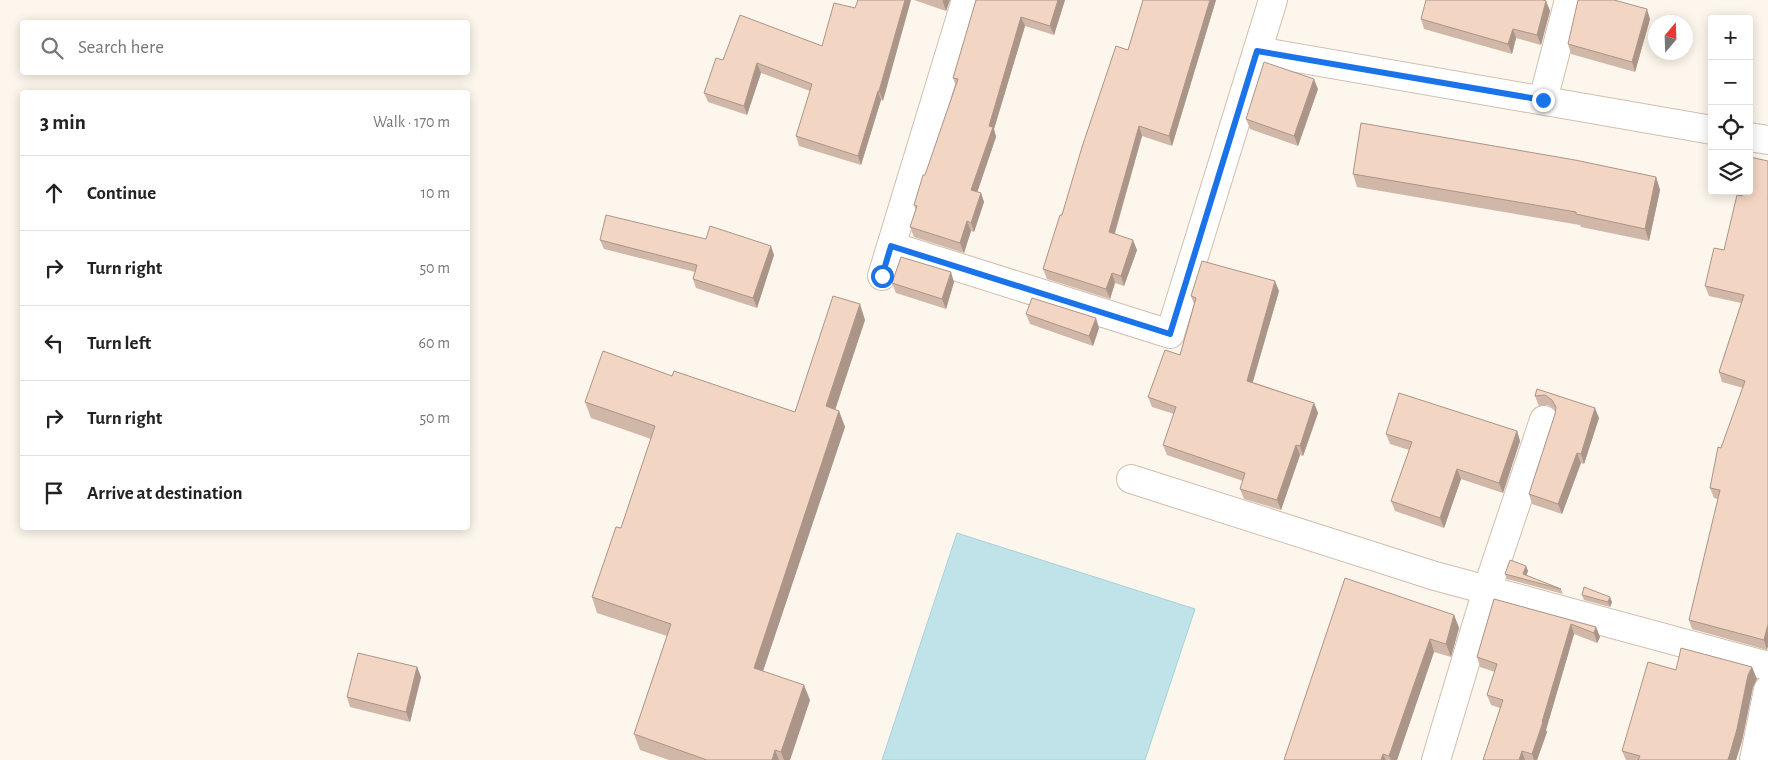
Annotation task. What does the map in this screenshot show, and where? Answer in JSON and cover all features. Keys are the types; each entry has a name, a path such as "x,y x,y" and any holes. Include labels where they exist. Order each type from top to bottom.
{"street":[{"path":"882,276 966,0"},
{"path":"891,246 1170,334 1273,0"},
{"path":"1543,100 1569,0"},
{"path":"1257,51 1708,129"},
{"path":"1753,138 1768,140"},
{"path":"1436,760 1487,590 1544,420"},
{"path":"1131,479 1435,576 1768,666"},
{"path":"1754,760 1768,690"}],"water":[{"path":"957,533 1195,609 1145,760 882,760"}],"building":[{"path":"858,0 905,0 858,156 796,136 812,84 757,63 744,106 704,93 716,58 723,60 740,15 822,46 834,3 855,8"},
{"path":"976,0 1058,0 1050,26 1021,17 989,126 993,127 971,190 981,193 971,223 967,221 960,243 910,227 917,206 914,205 923,175 925,175 958,79 953,78"},
{"path":"1143,0 1210,0 1169,136 1139,126 1109,232 1133,240 1121,276 1112,273 1106,289 1043,269 1116,46 1128,50"},
{"path":"1426,0 1546,1 1537,35 1513,29 1508,44 1421,19"},
{"path":"1578,0 1614,0 1647,9 1632,62 1568,44"},
{"path":"1264,62 1314,79 1294,136 1246,119"},
{"path":"1361,123 1575,160 1656,177 1645,229 1576,214 1576,212 1353,174"},
{"path":"1753,158 1768,161 1768,624 1764,640 1689,620 1720,490 1710,488 1718,447 1721,448 1745,381 1719,372 1744,295 1705,286 1714,248 1724,250 1737,195 1753,195"},
{"path":"606,215 706,239 710,226 771,246 753,298 693,279 697,265 600,240"},
{"path":"901,257 951,272 942,299 892,283"},
{"path":"1202,261 1275,281 1247,381 1314,403 1300,446 1296,445 1277,500 1240,489 1245,473 1163,445 1176,407 1148,397 1165,350 1180,355 1196,298 1191,296"},
{"path":"833,296 860,304 826,406 839,411 754,668 804,685 781,752 775,750 772,760 707,760 634,734 671,624 592,597 616,527 621,528 655,426 585,402 603,351 672,376 674,371 795,412"},
{"path":"1032,298 1096,318 1089,336 1026,314"},
{"path":"1537,389 1595,408 1581,454 1577,453 1558,504 1529,494 1556,407 1552,400 1545,395 1535,396"},
{"path":"1399,393 1517,431 1499,483 1457,469 1440,518 1391,501 1412,442 1386,434"},
{"path":"1510,560 1526,566 1523,574 1561,589 1505,574"},
{"path":"1345,578 1454,615 1446,644 1430,639 1389,756 1383,754 1381,760 1284,760"},
{"path":"1584,587 1610,597 1608,602 1582,595"},
{"path":"1494,599 1596,627 1594,633 1571,624 1532,754 1522,751 1519,760 1483,760 1503,700 1487,695 1497,664 1477,657"},
{"path":"1681,648 1752,667 1748,675 1737,729 1728,760 1638,760 1640,756 1622,751 1648,662 1676,670"},
{"path":"358,653 417,667 406,712 347,697"}],"route":[{"path":"882,276 891,246 1170,334 1257,51 1543,100"}]}
